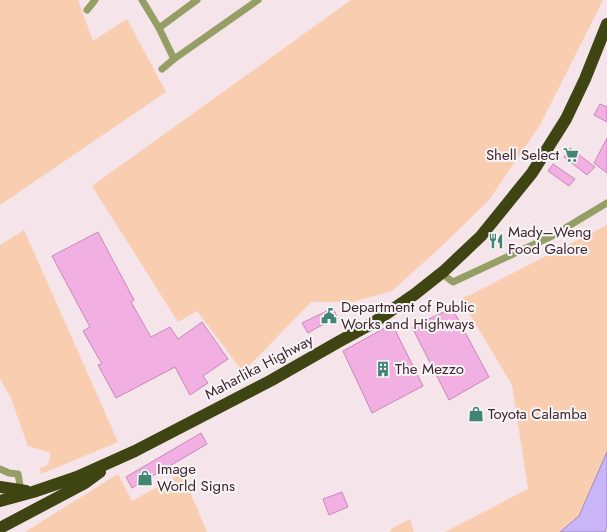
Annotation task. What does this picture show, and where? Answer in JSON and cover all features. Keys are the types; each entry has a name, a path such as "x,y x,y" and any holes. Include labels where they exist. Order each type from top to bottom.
{"highway":[{"name":"Maharlika Highway","path":"0,501 77,477 118,459 270,380 373,323 416,294 488,229 532,173 559,132 585,79 607,24"},
{"path":"0,528 85,483 118,459"},
{"path":"0,487 27,492"}],"street":[{"path":"87,10 95,0"},
{"path":"142,0 159,28 174,59"},
{"path":"159,28 197,0"},
{"path":"162,69 258,0"},
{"path":"441,273 453,282 552,236 607,203"},
{"path":"0,469 9,473 18,474 27,492"}],"shaded area":[{"path":"0,0 78,0 93,41 127,19 166,92 0,205"},
{"path":"351,0 603,0 540,125 489,200 443,245 392,291 352,302 311,302 243,372 197,311 178,322 92,186"},
{"path":"607,225 607,452 579,516 560,532 445,532 528,489 512,385 463,303 459,299 470,295"},
{"path":"24,230 118,442 41,474 40,468 48,463 50,453 28,446 10,396 0,379 0,245"},
{"path":"607,452 607,526 605,532 560,532 579,516"},
{"path":"182,473 207,532 25,532 118,474 132,501"},
{"path":"410,519 414,532 390,532 391,529"}],"building":[{"path":"600,104 607,107 607,122 594,115"},
{"path":"607,138 607,173 594,163"},
{"path":"570,148 595,167 587,175 564,157"},
{"path":"553,164 575,179 569,186 548,171"},
{"path":"98,232 134,300 131,302 151,337 170,327 178,339 202,322 228,359 203,376 208,383 190,395 175,367 116,398 98,365 102,364 83,331 90,327 52,256"},
{"path":"333,308 338,319 320,326 308,333 302,323"},
{"path":"452,308 489,377 449,400 412,327"},
{"name":"The Mezzo","path":"392,324 423,386 372,413 343,351"},
{"path":"201,433 207,444 132,488 126,477"},
{"path":"342,492 348,507 329,515 323,499"}],"place":[{"name":"Shell Select","path":"571,155"},
{"name":"Mady–Weng Food Galore","path":"496,241"},
{"name":"Department of Public Works and Highways","path":"329,316"},
{"name":"The Mezzo","path":"383,369"},
{"name":"Toyota Calamba","path":"476,414"},
{"name":"Image World Signs","path":"145,478"}]}
